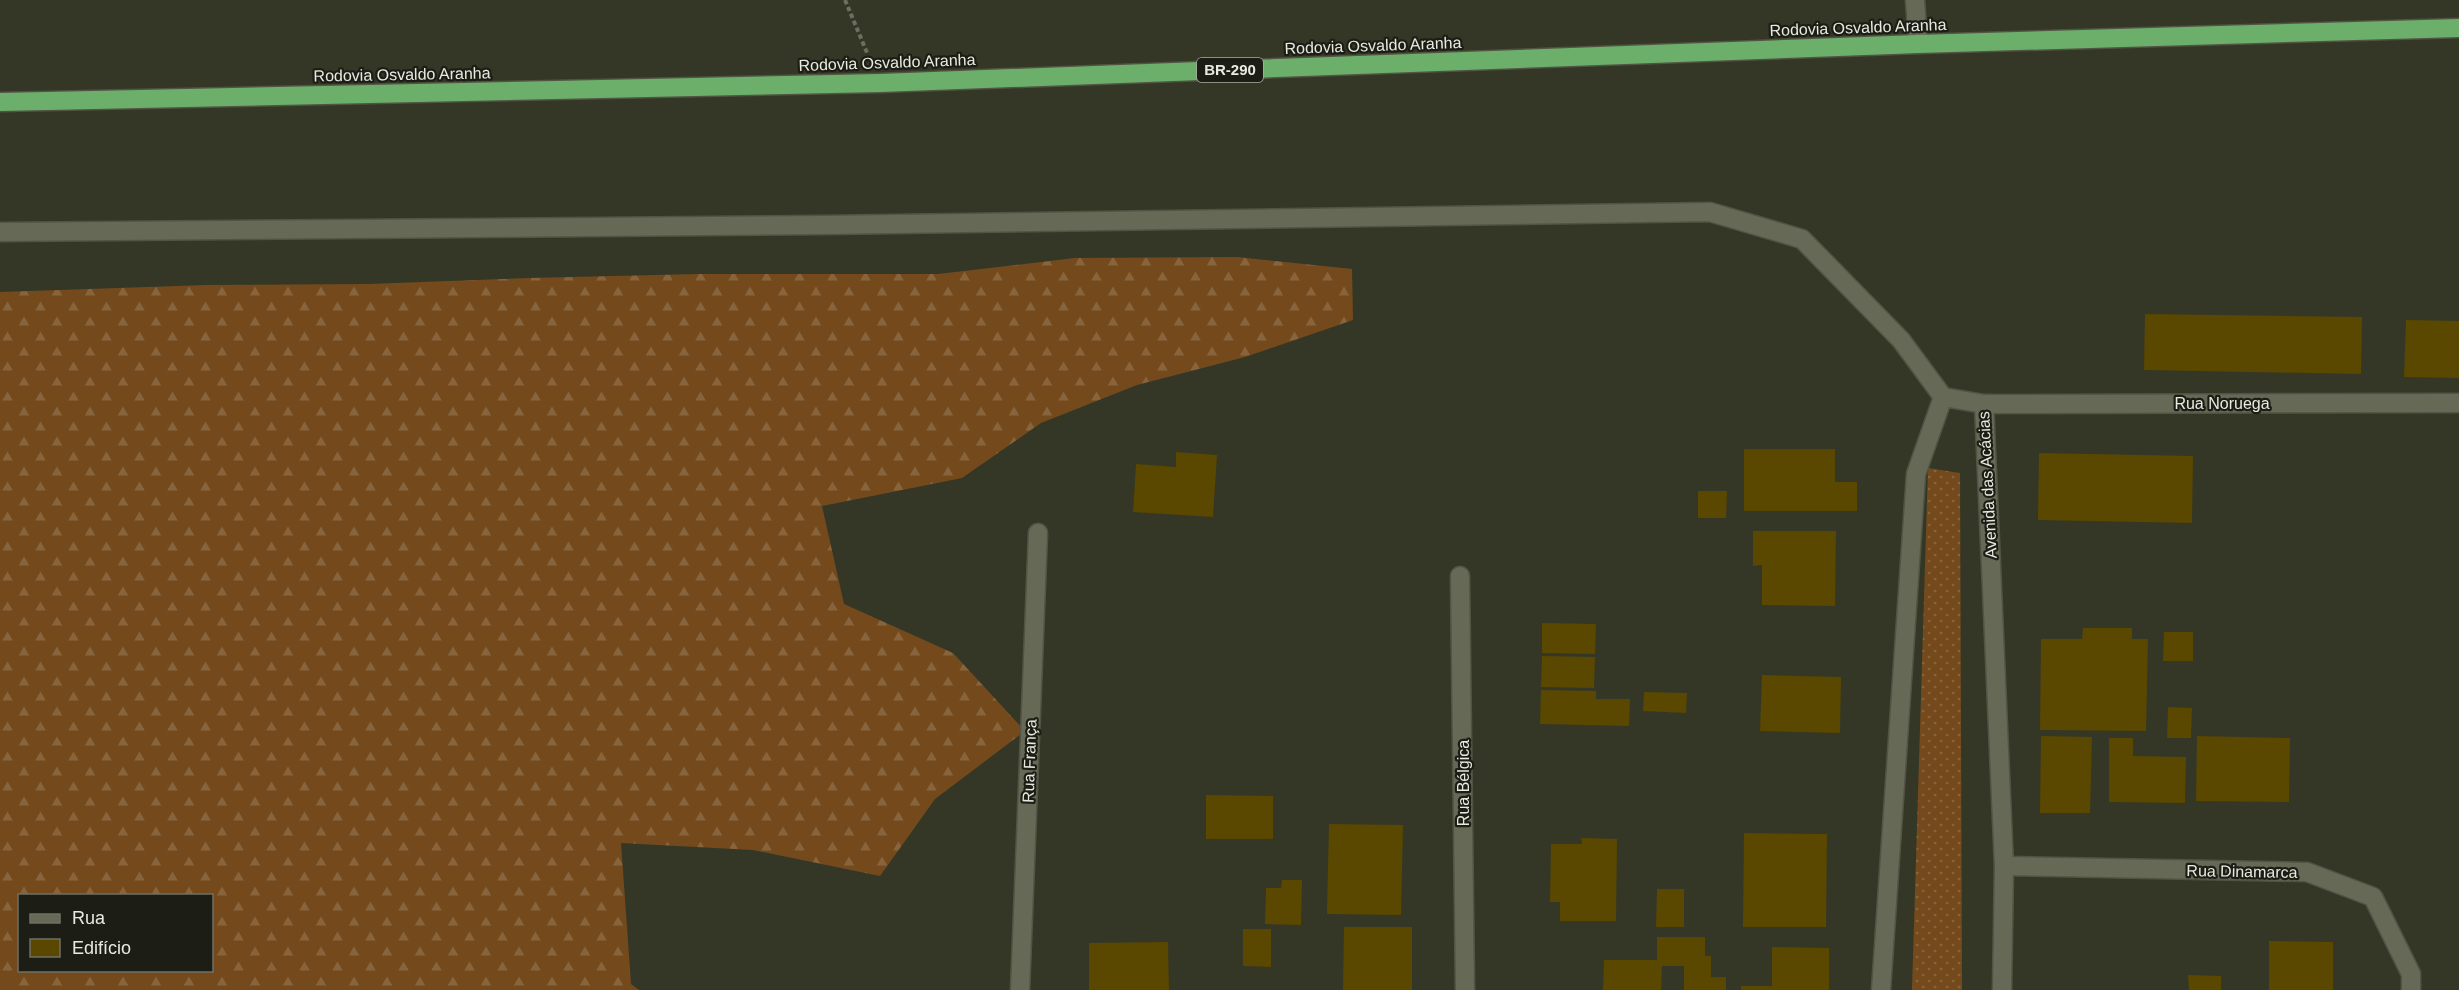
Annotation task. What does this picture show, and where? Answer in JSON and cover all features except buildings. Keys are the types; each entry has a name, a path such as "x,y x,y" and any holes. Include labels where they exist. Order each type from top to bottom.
{"highway":[{"name":"Rodovia Osvaldo Aranha","path":"0,102 880,83 1918,44 2459,28"}],"street":[{"path":"1915,0 1918,44"},
{"path":"0,232 799,225 1710,212 1802,239 1901,339 1942,397 1916,474 1881,990"},
{"name":"Avenida das Acácias","path":"1942,397 1984,404 2004,866 2002,990"},
{"name":"Rua Noruega","path":"1984,404 2459,403"},
{"name":"Rua França","path":"1020,990 1038,533"},
{"name":"Rua Bélgica","path":"1460,576 1465,990"},
{"name":"Rua Dinamarca","path":"2004,866 2307,872 2373,897 2411,974 2411,990"}],"path":[{"path":"845,0 880,83"}],"green space":[{"path":"1237,257 1352,269 1353,320 1245,357 1137,385 1041,423 962,478 822,506 844,604 953,653 1025,731 935,799 880,876 753,850 621,843 631,984 639,990 0,990 0,292 698,274 938,274 1075,258"},
{"path":"1928,468 1960,473 1962,990 1912,990"}]}
